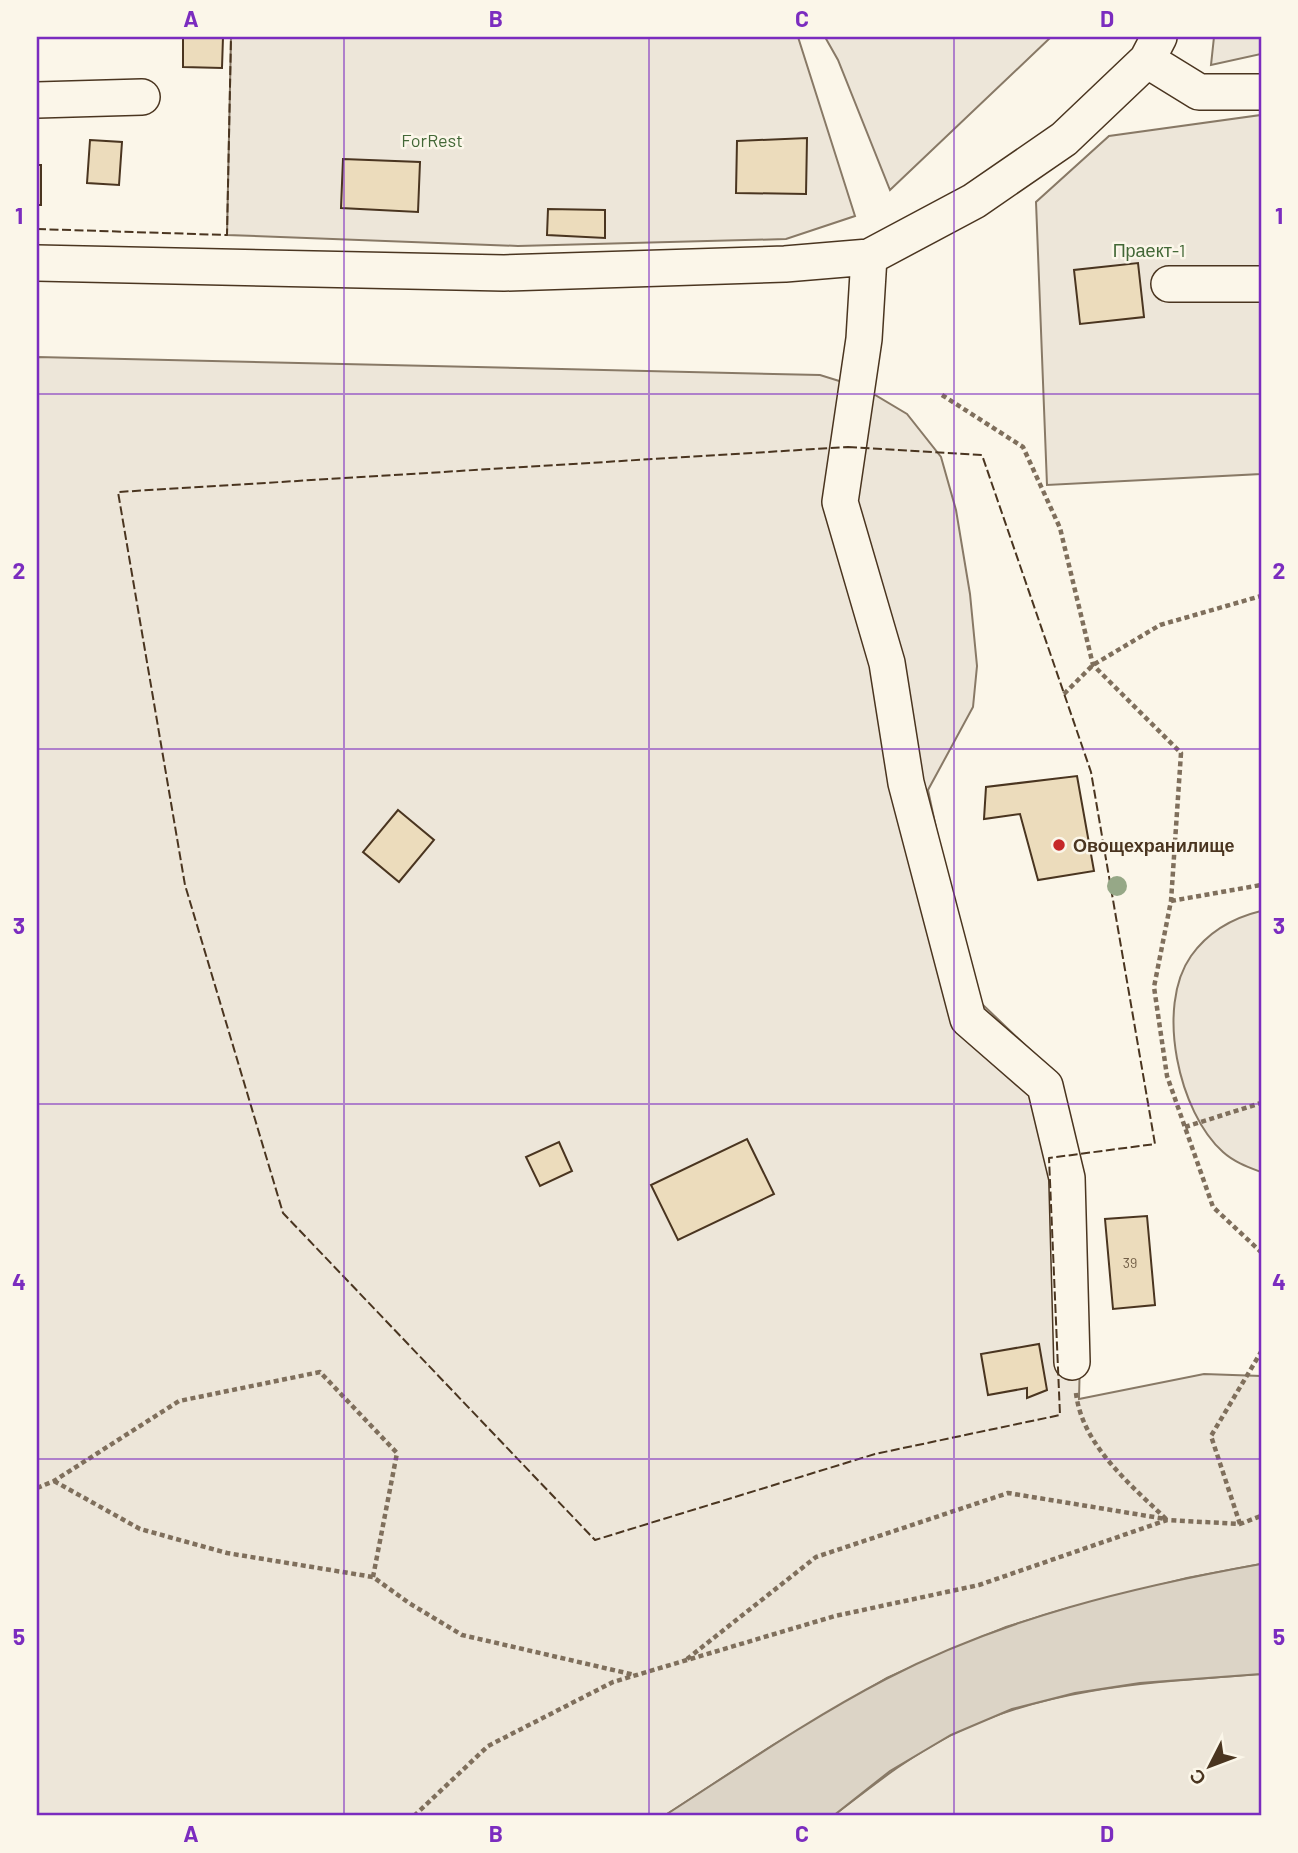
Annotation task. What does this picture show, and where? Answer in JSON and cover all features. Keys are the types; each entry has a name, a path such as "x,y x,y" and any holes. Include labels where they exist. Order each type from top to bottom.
{"street":[{"path":"37,263 504,273 785,264 869,257 974,201 1064,139 1153,48 1199,92 1261,92"},
{"path":"37,100 142,97"},
{"path":"869,257 864,339 840,502 887,663 906,783 968,1019 1045,1086 1067,1178 1072,1362"},
{"path":"1169,284 1261,284"}],"path":[{"path":"942,395 1023,447 1060,528 1093,665 1181,753 1171,901 1154,986 1167,1076 1213,1207 1261,1252"},
{"path":"1064,694 1093,665 1160,625 1261,596"},
{"path":"1171,901 1261,885"},
{"path":"1185,1127 1261,1103"},
{"path":"1240,1524 1211,1436 1261,1352"},
{"path":"1072,1362 1078,1411 1109,1463 1167,1520"},
{"path":"37,1488 180,1401 320,1372 397,1453 373,1577"},
{"path":"54,1480 140,1529 227,1553 373,1577 462,1636 636,1675"},
{"path":"684,1661 816,1557 1008,1493 1167,1520 1240,1524 1261,1516"},
{"path":"414,1816 488,1746 613,1682 835,1616 979,1585 1167,1520"}],"green space":[{"path":"231,37 798,37 855,216 786,239 518,246 227,235"},
{"path":"825,37 1051,37 890,190 838,60"},
{"path":"1214,37 1261,37 1261,54 1211,65"},
{"name":"Праект-1","path":"1261,115 1261,474 1047,485 1036,202 1109,136"},
{"path":"37,357 820,375 865,389 907,414 941,457 956,510 970,594 977,666 973,707 928,790 946,875 982,1004 1046,1065 1081,1317 1079,1399 1204,1374 1261,1376 1261,1564 1187,1578 1061,1610 1006,1627 945,1652 887,1678 773,1745 664,1816 37,1816"},
{"path":"1261,911 1261,1172 1227,1156 1194,1112 1177,1058 1174,1030 1180,977 1191,956 1205,940 1222,927"},
{"path":"1261,1674 1261,1816 833,1816 890,1773 935,1744 988,1719 1025,1706 1103,1689"}],"shaded area":[{"path":"1261,1564 1261,1674 1140,1683 1075,1693 1012,1709 951,1735 890,1771 833,1816 664,1816 829,1711 930,1657 1069,1607 1165,1583"}],"building":[{"path":"183,37 223,37 222,68 183,67"},
{"path":"807,138 806,194 736,193 737,141"},
{"path":"90,140 122,142 119,185 87,183"},
{"name":"ForRest","path":"343,159 420,162 418,212 341,208"},
{"path":"37,165 41,165 41,205 37,205"},
{"path":"548,209 605,210 605,238 547,235"},
{"path":"1138,263 1144,317 1080,324 1074,270"},
{"name":"Овощехранилище","path":"1077,776 1094,871 1038,880 1020,814 984,819 986,787"},
{"path":"398,810 434,840 399,882 363,852"},
{"path":"747,1139 774,1194 678,1240 651,1185"},
{"path":"559,1142 572,1171 540,1186 526,1157"},
{"path":"1147,1216 1155,1305 1113,1309 1105,1219"},
{"path":"1039,1344 1047,1390 1027,1398 1027,1388 988,1395 981,1354"}],"fence":[{"path":"37,229 227,235 231,37"},
{"path":"848,447 982,455 1091,772 1155,1144 1049,1158 1060,1415 875,1454 595,1540 283,1213 185,885 118,492 848,447"}],"place":[{"name":"Овощехранилище","path":"1059,845"}]}
